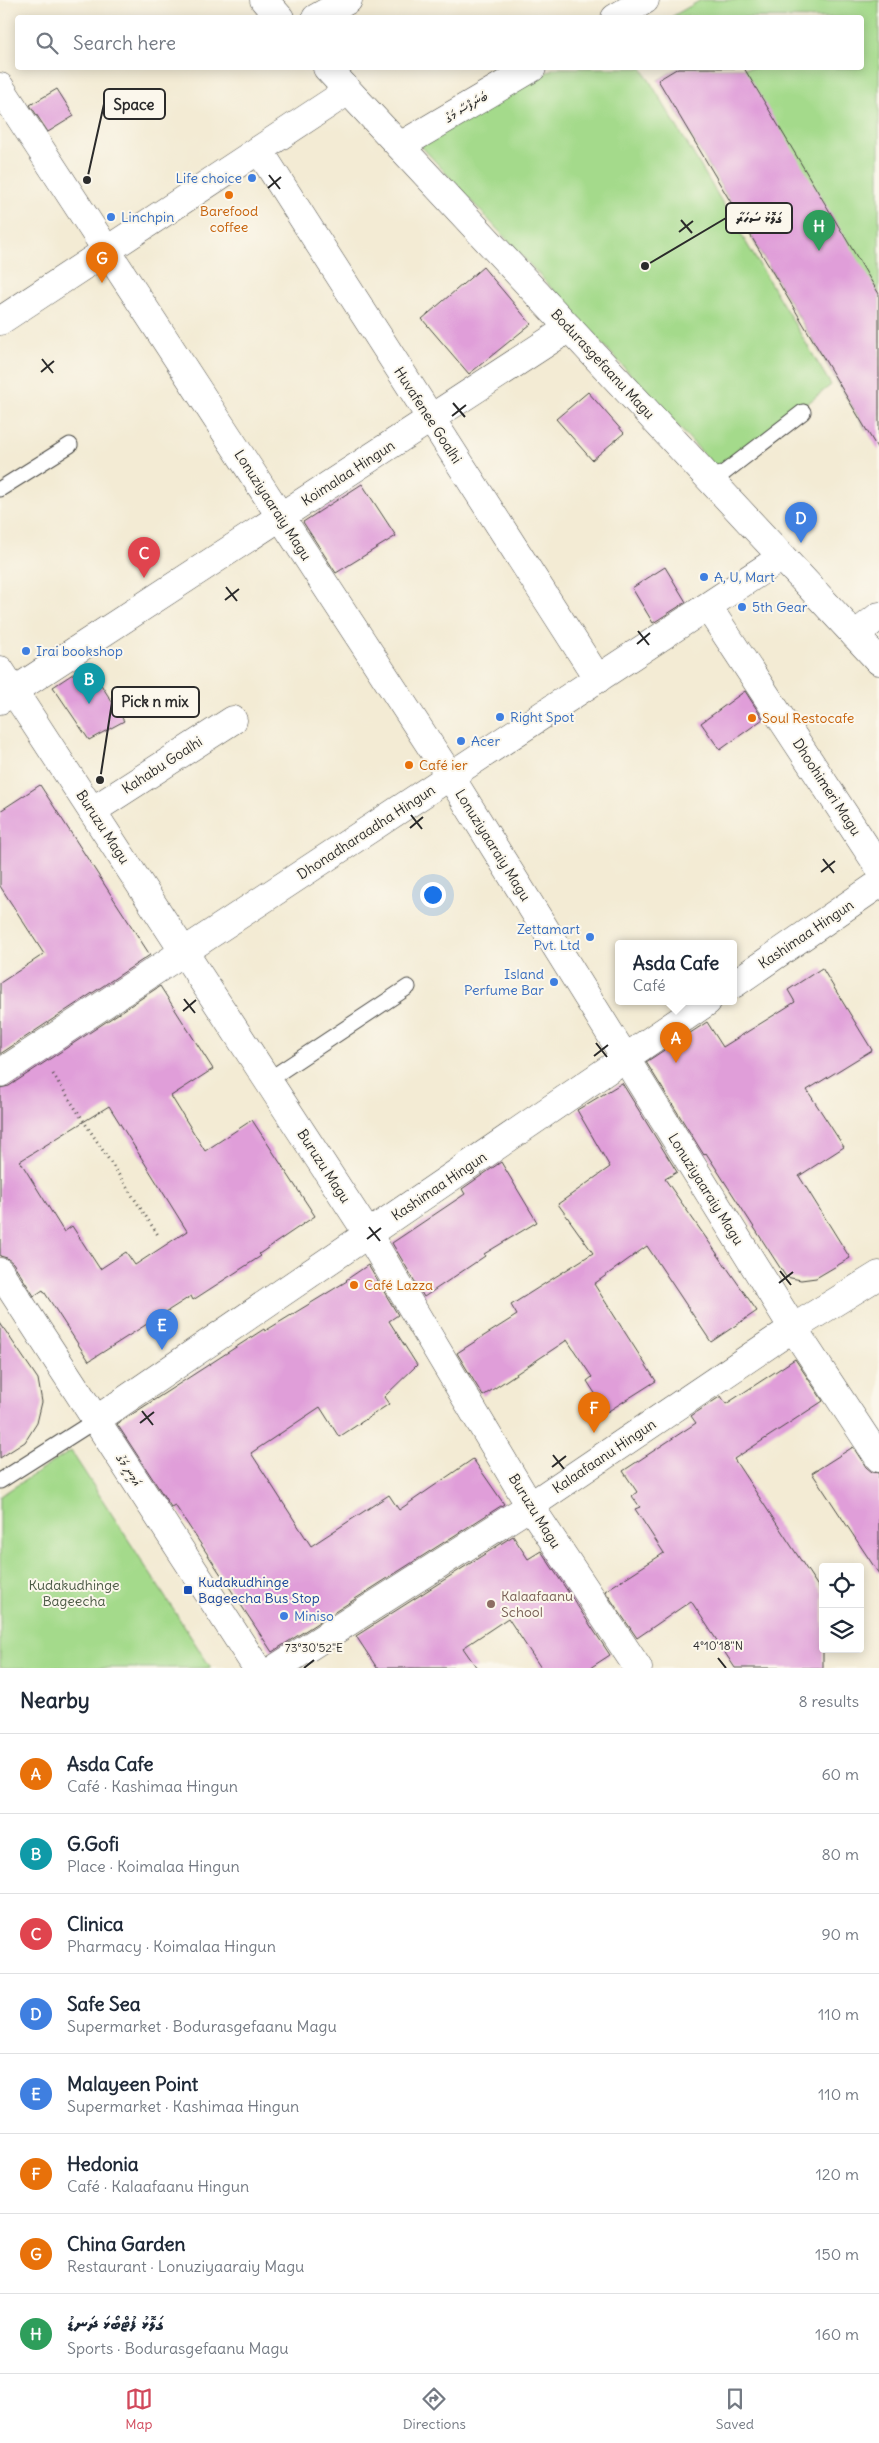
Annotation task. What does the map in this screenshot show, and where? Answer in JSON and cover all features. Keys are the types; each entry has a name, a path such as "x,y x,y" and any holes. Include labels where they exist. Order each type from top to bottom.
{"street":[{"path":"264,0 277,15"},
{"path":"321,15 348,0"},
{"name":"Bodurasgefaanu Magu","path":"328,70 879,661"},
{"name":"ބަނަފްސާ މަގު","path":"400,146 529,70"},
{"name":"Lonuziyaaraiy Magu","path":"0,87 450,776 793,1328 879,1458"},
{"path":"0,321 348,91"},
{"name":"Huvafenee Goalhi","path":"259,150 598,679"},
{"name":"Koimalaa Hingun","path":"5,687 281,517 569,328"},
{"name":"Dhonadharaadha Hingun","path":"0,1073 782,557"},
{"name":"Dhoohimeri Magu","path":"708,607 879,867"},
{"path":"855,635 879,616"},
{"name":"Buruzu Magu","path":"5,687 92,811 368,1234 530,1506 638,1668"},
{"name":"Kahabu Goalhi","path":"92,811 233,720"},
{"name":"Kashimaa Hingun","path":"737,982 879,884"},
{"name":"Kashimaa Hingun","path":"96,1420 703,1005"},
{"name":"އަމީނީ މަގު","path":"0,1272 257,1668"},
{"name":"Kalaafaanu Hingun","path":"276,1668 530,1506 793,1328 879,1274"}],"lane":[{"path":"712,482 803,412"},
{"path":"0,489 70,445"},
{"path":"268,1080 408,987"},
{"path":"0,1481 96,1420"}],"path":[{"path":"36,1049 158,1235"}],"green space":[{"path":"701,0 879,0 879,422 866,430 658,80 675,70 864,70 864,15 675,15"},
{"path":"551,70 643,70 831,385 720,472 421,146"},
{"name":"Kudakudhinge Bageecha","path":"71,1451 211,1668 0,1668 0,1496"}],"building":[{"path":"675,70 745,70 879,294 879,451 658,80"},
{"path":"57,89 74,116 48,132 30,105"},
{"path":"483,267 531,324 469,374 422,319"},
{"path":"588,392 624,433 592,460 556,419"},
{"path":"362,484 396,536 336,573 303,522"},
{"path":"665,567 686,602 653,623 632,588"},
{"path":"88,664 124,721 89,740 53,687"},
{"path":"745,691 763,719 720,750 701,723"},
{"path":"40,785 150,955 0,1054 0,983 44,954 0,886 0,811"},
{"path":"822,968 872,1050 807,1090 844,1147 799,1176 850,1258 816,1278 801,1280 786,1277 706,1153 704,1155 646,1062 707,1022 723,1047 795,1002 788,990"},
{"path":"160,986 213,1069 171,1096 205,1151 252,1120 315,1216 259,1254 261,1256 193,1300 191,1296 89,1361 43,1290 34,1296 13,1263 7,1258 0,1256 0,1088 9,1086","holes":["109,1106 187,1231 135,1265 126,1252 100,1269 72,1226 64,1232 20,1161"]},
{"path":"622,1083 677,1172 665,1179 757,1311 711,1342 647,1246 594,1284 656,1381 607,1412 587,1381 592,1377 567,1340 483,1396 457,1353 517,1315 511,1305 593,1253 558,1204 610,1167 577,1110"},
{"path":"501,1162 537,1222 484,1254 485,1256 424,1297 392,1243 465,1194 462,1189"},
{"path":"368,1265 398,1315 389,1321 417,1365 384,1397 389,1404 339,1437 320,1407 251,1453 311,1546 389,1495 399,1510 473,1459 504,1504 272,1652 175,1505 171,1507 117,1424 264,1329 265,1331 347,1281"},
{"path":"0,1323 38,1379 42,1402 37,1423 25,1442 0,1458"},
{"path":"795,1359 823,1401 734,1459 819,1588 819,1653 823,1653 823,1668 735,1668 691,1601 637,1638 605,1591 664,1553 635,1509 640,1507 632,1496 637,1492 623,1471 696,1423 691,1416 721,1396 726,1404"},
{"path":"853,1447 866,1467 872,1472 879,1473 879,1574 812,1473"},
{"name":"Kalaafaanu School","path":"513,1536 528,1559 541,1551 610,1655 590,1668 541,1668 508,1618 463,1648 477,1668 377,1668 356,1636"}],"place":[{"name":"Life choice","path":"252,178"},
{"name":"Space","path":"87,180"},
{"name":"Barefood coffee","path":"229,195"},
{"name":"Linchpin","path":"111,217"},
{"name":"ގަލޮޅު ފުޓްބޯޅަ ދަނޑު","path":"819,251"},
{"name":"ގަލޮޅު ސަހަރާ","path":"645,266"},
{"name":"China Garden","path":"102,283"},
{"name":"Safe Sea","path":"801,543"},
{"name":"A, U, Mart","path":"704,577"},
{"name":"Clinica","path":"144,578"},
{"name":"5th Gear","path":"742,607"},
{"name":"Irai bookshop","path":"26,651"},
{"name":"G.Gofi","path":"89,704"},
{"name":"Right Spot","path":"500,717"},
{"name":"Soul Restocafe","path":"752,718"},
{"name":"Acer","path":"461,741"},
{"name":"Café ier","path":"409,765"},
{"name":"Pick n mix","path":"100,780"},
{"name":"Zettamart Pvt. Ltd","path":"590,937"},
{"name":"Island Perfume Bar","path":"554,982"},
{"name":"Asda Cafe","path":"676,1063"},
{"name":"Café Lazza","path":"354,1285"},
{"name":"Malayeen Point","path":"162,1350"},
{"name":"Hedonia","path":"594,1433"},
{"name":"Kudakudhinge Bageecha Bus Stop","path":"188,1590"},
{"name":"Kalaafaanu School","path":"491,1604"},
{"name":"Miniso","path":"284,1616"}]}
